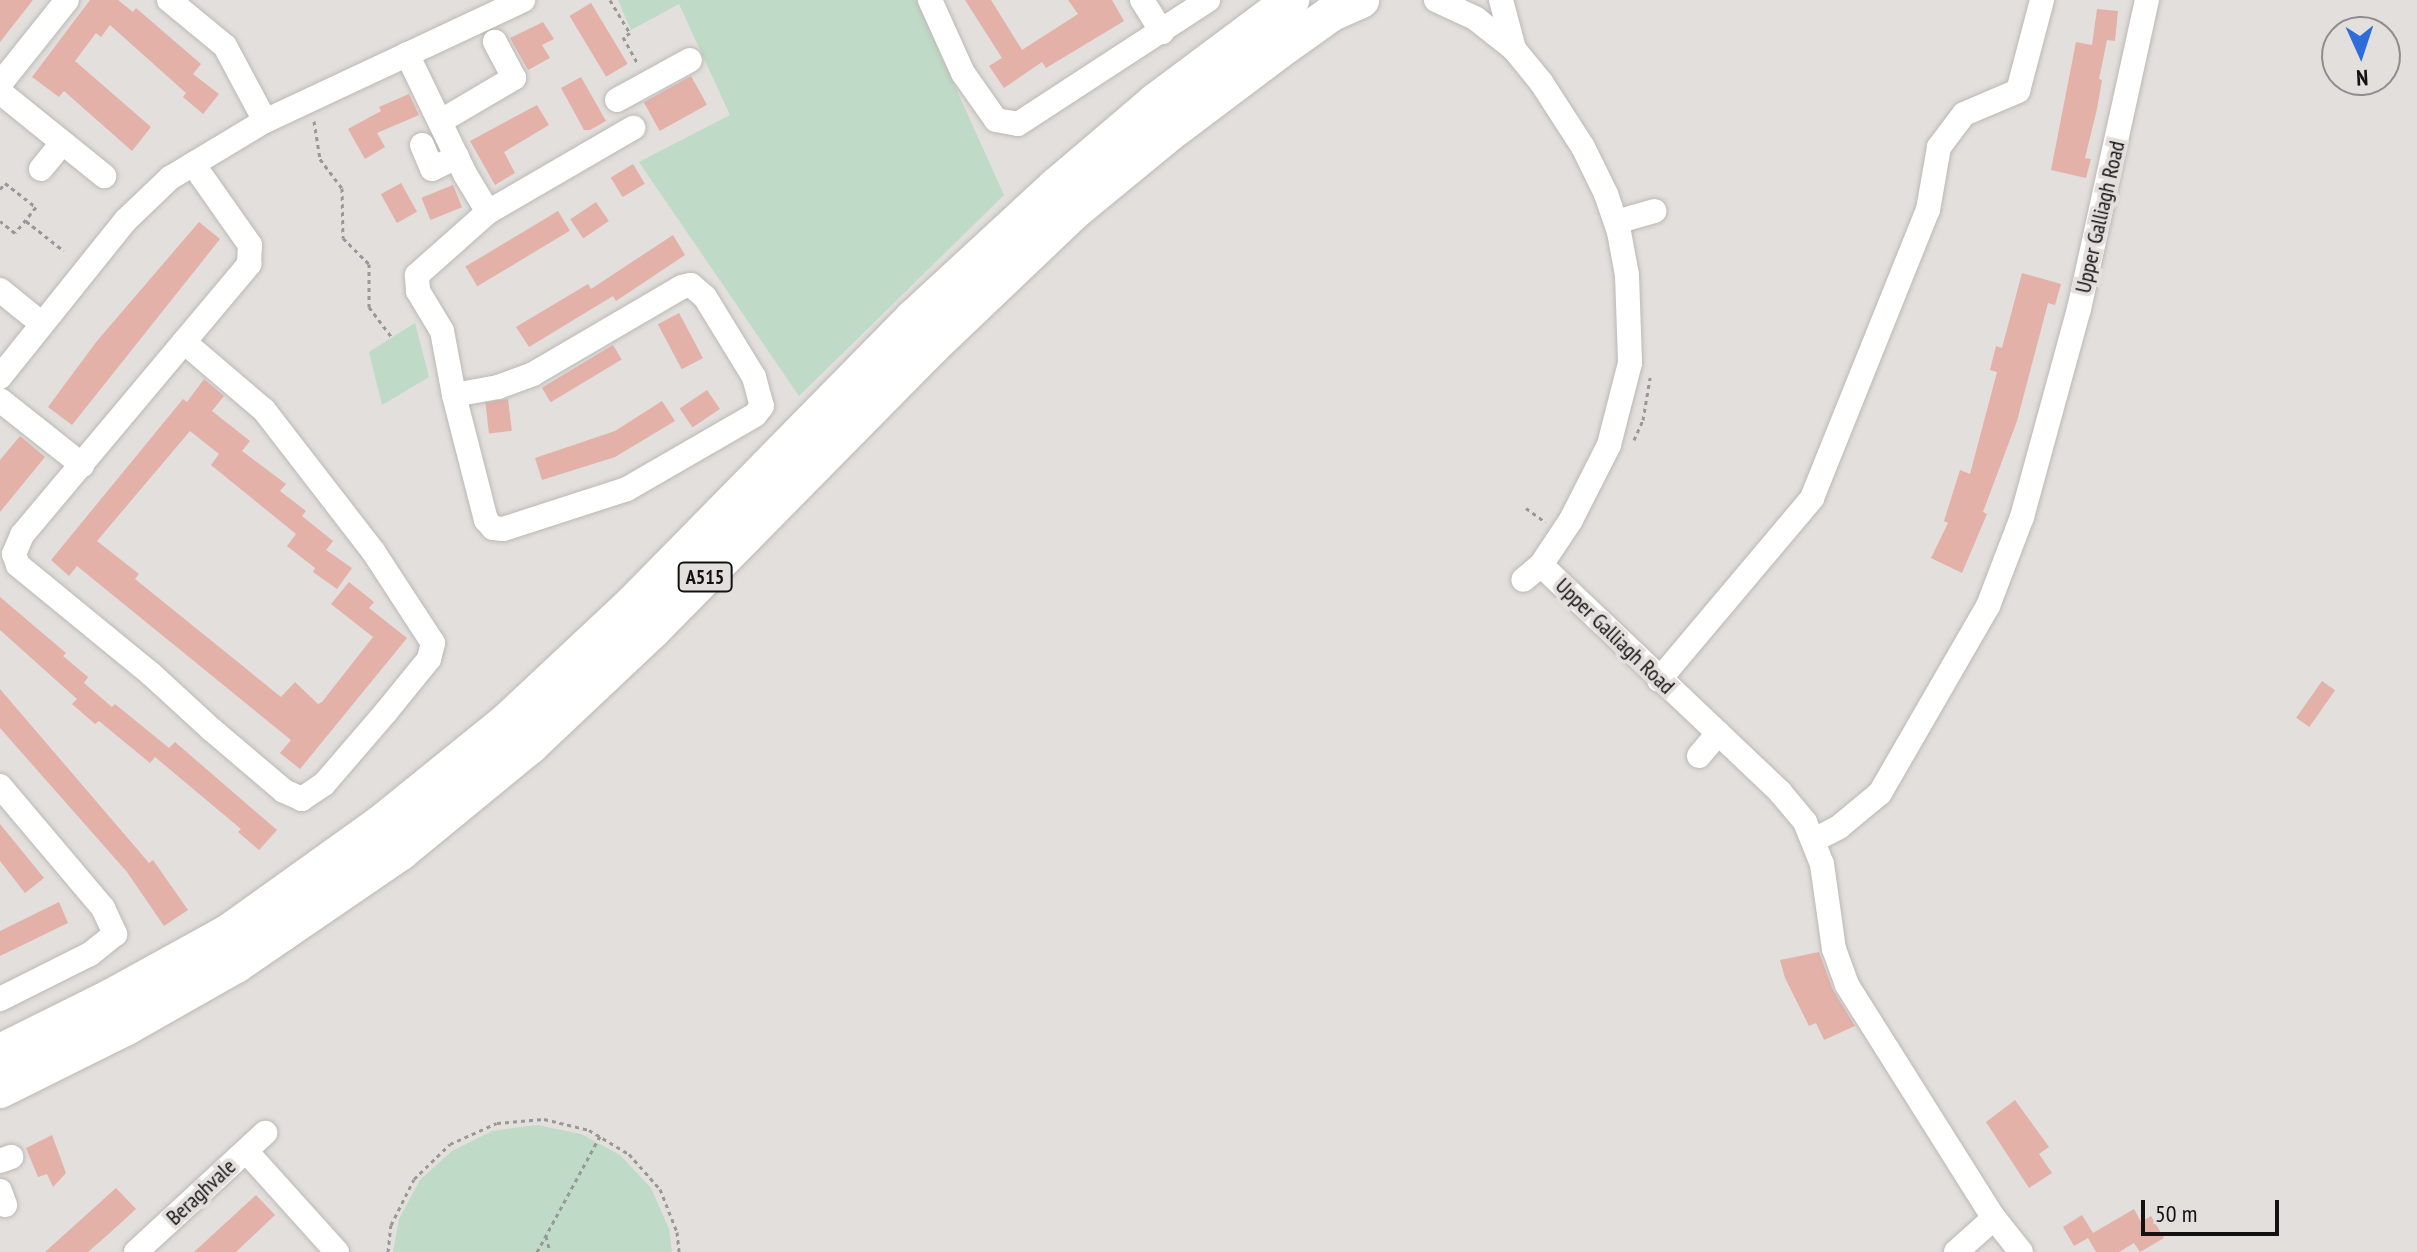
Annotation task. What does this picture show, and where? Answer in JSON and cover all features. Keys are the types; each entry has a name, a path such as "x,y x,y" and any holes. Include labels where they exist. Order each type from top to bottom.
{"highway":[{"name":"A515","path":"0,1052 109,998 229,932 380,824 496,730 632,604 913,318 1056,186 1156,101 1291,0"},
{"name":"A515","path":"0,1090 125,1028 236,965 401,852 530,746 641,641 932,347 1075,211 1175,129 1287,45 1332,13 1361,0"}],"street":[{"path":"0,84 67,0"},
{"path":"169,0 235,58 265,121"},
{"path":"0,377 126,220 170,178 265,121 523,0"},
{"path":"930,0 963,73 996,120 1018,124 1208,0"},
{"path":"1142,0 1162,32"},
{"name":"Upper Galliagh Road","path":"1436,0 1475,18 1514,49 1541,82 1583,147 1616,222 1627,275 1630,363 1622,400 1593,481 1532,572 1659,680 1780,792 1814,840 1822,864 1837,962 1847,985 1994,1218 2021,1252"},
{"name":"Upper Galliagh Road","path":"1501,0 1514,49"},
{"path":"1659,680 1812,498 1928,210 1939,147 1964,114 2018,91 2042,0"},
{"name":"Upper Galliagh Road","path":"1814,840 1839,827 1880,793 1988,606 2022,517 2079,309 2147,0"},
{"path":"441,121 514,78 495,42"},
{"path":"407,54 457,157 488,212"},
{"path":"454,395 498,387 533,374 682,287 691,285 705,297 754,377 762,406 755,415 627,489 503,529 493,528 486,520 454,395 442,331 418,291 417,275 488,212 638,136 614,94 648,82 690,60"},
{"path":"0,92 104,176"},
{"path":"41,169 62,143"},
{"path":"422,145 432,169 457,157"},
{"path":"184,342 264,410 373,551 433,643 429,659 324,784 310,796 294,797 284,791 151,674 18,565 14,554 22,535 249,264 250,245 193,164"},
{"path":"1616,222 1654,211"},
{"path":"0,290 42,324"},
{"path":"0,400 82,465"},
{"path":"1699,756 1718,733"},
{"path":"0,786 103,908 115,934 90,954 0,999"},
{"name":"Beraghvale","path":"136,1252 265,1133"},
{"path":"246,1151 337,1252"},
{"path":"1956,1252 1994,1218"}],"path":[{"path":"610,0 630,33 623,37 648,82"},
{"path":"305,102 316,126 320,159 342,188 343,238 369,264 369,307 392,337"},
{"path":"0,189 5,183 36,207 15,233 1,222"},
{"path":"26,220 64,251"},
{"path":"1631,445 1643,420 1650,384"},
{"path":"388,1252 391,1225 414,1179 450,1144 497,1123 544,1119 589,1130 629,1154 660,1189 677,1232 679,1252"},
{"path":"537,1252 600,1136"},
{"path":"545,1235 550,1252"}],"green space":[{"path":"618,0 916,0 1004,195 799,396 639,162 730,115 679,4 631,30"},
{"path":"415,323 429,377 382,405 369,352"},
{"path":"537,1125 581,1134 620,1155 651,1188 669,1229 672,1252 393,1252 399,1219 420,1180 452,1151 492,1131"}],"building":[{"path":"0,0 33,0 0,42"},
{"path":"90,0 118,0 133,12 136,8 201,64 193,74 219,94 203,114 183,97 186,93 110,25 101,37 96,33 75,61 151,127 132,151 64,91 59,97 32,77"},
{"path":"965,0 991,0 1022,50 1078,14 1068,0 1112,0 1124,21 1046,68 1042,62 1004,88 989,66 1002,58"},
{"path":"591,3 628,64 606,77 570,16"},
{"path":"2097,9 2118,11 2115,41 2107,40 2099,79 2102,80 2097,109 2085,158 2091,159 2086,178 2051,170 2076,42 2092,45"},
{"path":"543,22 554,39 542,45 550,58 528,70 510,38"},
{"path":"691,76 707,105 660,131 644,102"},
{"path":"581,77 606,121 590,130 584,130 561,88"},
{"path":"409,94 419,115 377,133 385,147 365,159 348,129 381,111 379,107"},
{"path":"537,105 549,125 504,152 515,173 495,185 470,141"},
{"path":"633,164 645,184 623,197 611,177"},
{"path":"401,183 417,212 397,223 381,194"},
{"path":"453,185 462,207 430,220 421,198"},
{"path":"596,202 609,221 583,238 570,219"},
{"path":"558,211 570,231 477,286 465,267"},
{"path":"199,222 220,239 72,425 48,407 97,341"},
{"path":"673,235 685,255 616,301 613,296 529,347 516,327 588,284 591,289"},
{"path":"2022,273 2061,284 2055,305 2048,303 2017,421 1983,512 1987,514 1962,573 1931,558 1948,523 1944,521 1960,470 1970,474 1997,372 1990,370 1996,346 2002,348"},
{"path":"679,313 703,358 682,369 658,324"},
{"path":"613,345 622,360 551,402 542,388"},
{"path":"204,379 224,396 212,411 250,441 242,451 286,484 280,491 306,511 302,516 333,541 326,550 352,568 337,589 313,572 315,568 287,546 296,534 211,465 219,454 190,431 97,541 139,574 135,579 281,697 295,682 318,704 322,702 373,637 331,604 349,582 374,602 369,608 407,638 300,769 280,753 291,740 77,566 69,576 51,560 183,399 187,402"},
{"path":"707,390 720,409 693,428 680,408"},
{"path":"508,399 512,431 489,434 485,402"},
{"path":"662,401 675,421 615,457 542,480 535,458 615,431"},
{"path":"20,436 45,457 0,512 0,460"},
{"path":"0,597 66,653 63,656 88,677 84,683 112,707 115,704 169,748 175,742 277,830 259,850 238,832 241,829 155,757 150,763 99,721 95,724 72,704 77,699 0,630"},
{"path":"2322,681 2335,690 2309,727 2296,718"},
{"path":"0,689 149,863 153,860 188,910 164,926 127,872 0,728"},
{"path":"0,824 44,878 25,893 0,861"},
{"path":"59,902 68,923 0,956 0,931"},
{"path":"1819,952 1833,990 1855,1026 1824,1040 1816,1023 1809,1026 1785,978 1780,960"},
{"path":"2015,1100 2049,1147 2039,1154 2052,1173 2029,1188 1986,1122"},
{"path":"52,1135 66,1173 53,1187 47,1174 38,1177 26,1148"},
{"path":"116,1188 136,1209 112,1231 88,1252 45,1252"},
{"path":"256,1195 275,1215 236,1252 194,1252"},
{"path":"2134,1209 2141,1222 2151,1216 2164,1238 2140,1252 2134,1243 2119,1252 2096,1252 2088,1238 2074,1246 2063,1227 2082,1215 2093,1233"}]}
